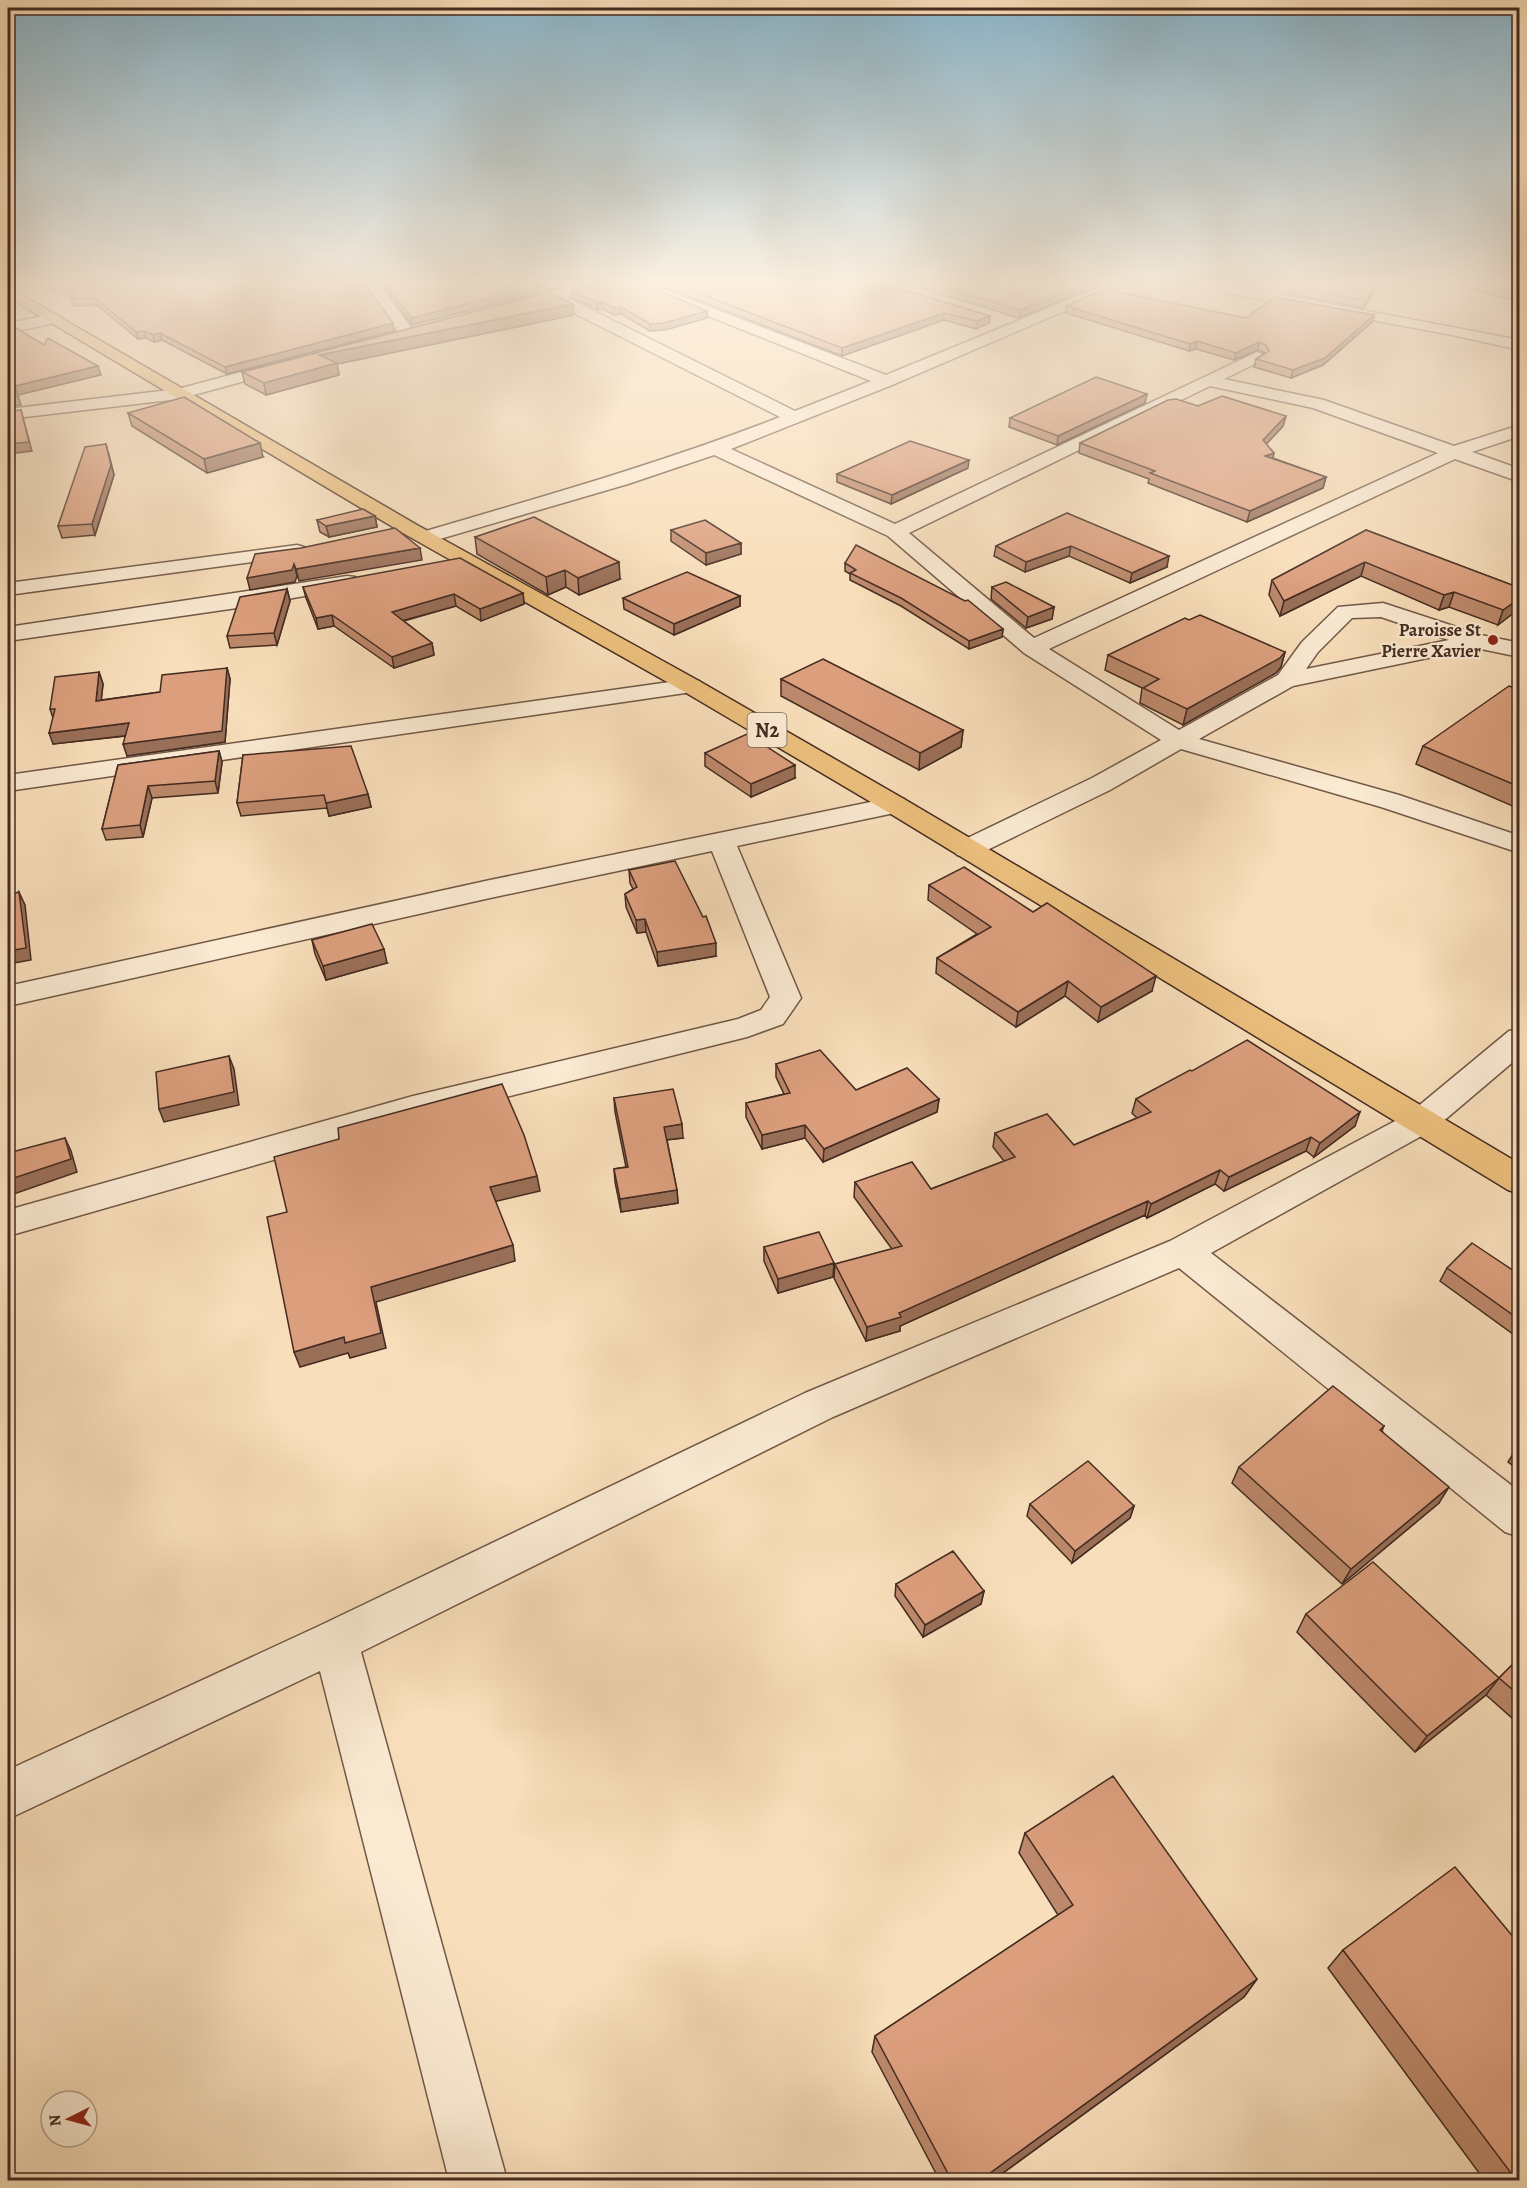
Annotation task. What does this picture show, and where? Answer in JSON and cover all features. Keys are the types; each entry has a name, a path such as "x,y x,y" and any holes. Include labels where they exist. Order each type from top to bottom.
{"highway":[{"name":"N2","path":"163,384 418,533 691,686 895,805 1520,1180"}],"street":[{"path":"8,414 179,394 215,384"},
{"path":"728,384 794,417"},
{"path":"375,536 418,533 610,483 715,449 878,384"},
{"path":"895,532 1203,384"},
{"path":"1224,384 1318,404 1520,476"},
{"path":"1032,648 1455,452 1514,436"},
{"path":"715,449 895,532 1032,648 1179,741 1389,801 1520,845"},
{"path":"8,589 316,548"},
{"path":"434,566 469,560"},
{"path":"8,634 237,601 364,579"},
{"path":"1286,680 1310,647 1346,612 1383,610 1476,641 1520,650"},
{"path":"967,849 1101,784 1286,680 1476,641"},
{"path":"8,783 691,686"},
{"path":"8,996 490,889 895,805"},
{"path":"8,1223 413,1108 747,1027 772,1017 786,998 722,842"},
{"path":"8,1795 335,1641 819,1405 1184,1251 1422,1121 1520,1038"},
{"path":"1184,1251 1520,1518"},
{"path":"335,1641 478,2181"}],"building":[{"path":"8,384 23,384 15,386 18,396 8,398"},
{"path":"1081,384 1117,384 1147,394 1058,436 1010,418"},
{"path":"1222,396 1286,416 1263,440 1274,453 1265,456 1326,477 1250,511 1150,473 1155,471 1080,443 1168,400 1176,399 1198,406"},
{"path":"184,397 260,443 204,459 128,413"},
{"path":"21,410 29,442 8,444 8,411"},
{"path":"910,441 969,460 892,495 837,474"},
{"path":"106,444 111,465 92,524 58,526 85,447"},
{"path":"363,509 375,516 326,526 317,520"},
{"path":"1067,513 1169,556 1132,573 1071,546 1026,562 996,546"},
{"path":"534,517 619,562 578,578 565,570 546,577 475,537"},
{"path":"705,520 741,543 706,553 671,530"},
{"path":"395,528 420,548 296,569 294,564 292,570 247,578 255,554 301,548"},
{"path":"1366,530 1520,588 1520,598 1503,610 1454,592 1444,595 1365,562 1284,601 1272,580"},
{"path":"856,545 965,601 968,600 1003,629 969,641 901,598 850,573 856,570 845,563"},
{"path":"460,558 523,593 480,609 454,594 392,612 432,643 392,657 332,615 316,618 303,587"},
{"path":"687,572 740,596 674,624 623,598"},
{"path":"1006,582 1054,607 1028,617 992,587"},
{"path":"287,589 274,633 227,636 240,597"},
{"path":"1200,615 1285,652 1280,658 1187,709 1143,688 1159,679 1108,655 1185,618 1189,620"},
{"path":"823,659 963,730 920,753 781,679"},
{"path":"227,668 222,731 123,744 129,723 49,733 55,709 50,709 55,677 99,672 96,701 160,692 162,675"},
{"path":"1509,686 1520,690 1520,787 1423,746"},
{"path":"747,734 795,765 751,784 705,753"},
{"path":"351,746 368,794 326,803 324,795 237,803 243,755"},
{"path":"219,751 215,781 148,786 140,825 102,829 118,765"},
{"path":"675,861 703,917 706,916 716,943 657,952 645,919 636,920 625,894 637,887 629,870"},
{"path":"964,867 1033,912 1047,903 1156,976 1101,1007 1068,981 1018,1012 937,958 991,927 929,885"},
{"path":"19,892 26,948 8,951 8,895"},
{"path":"372,924 384,949 323,966 312,940"},
{"path":"1247,1040 1360,1112 1320,1143 1311,1137 1229,1177 1220,1170 1151,1204 1148,1201 899,1313 901,1317 867,1327 835,1264 902,1246 855,1182 912,1162 931,1189 1015,1157 995,1133 1047,1114 1074,1145 1151,1112 1136,1099"},
{"path":"820,1050 856,1090 907,1068 939,1099 824,1149 805,1125 762,1135 746,1103 790,1093 776,1064"},
{"path":"229,1056 234,1092 159,1109 156,1072"},
{"path":"502,1084 524,1135 537,1176 490,1187 513,1245 371,1287 381,1333 345,1343 344,1337 294,1352 267,1217 287,1212 274,1157 339,1139 338,1128"},
{"path":"673,1089 682,1124 664,1127 677,1190 620,1199 614,1169 628,1167 614,1098"},
{"path":"65,1138 71,1159 8,1180 8,1153"},
{"path":"819,1232 834,1263 778,1279 764,1247"},
{"path":"1472,1243 1520,1275 1520,1320 1447,1268"},
{"path":"1333,1386 1384,1426 1380,1430 1449,1487 1351,1569 1239,1467"},
{"path":"1088,1461 1134,1506 1075,1551 1030,1504"},
{"path":"953,1551 984,1591 925,1625 896,1584"},
{"path":"1373,1562 1499,1678 1427,1736 1306,1614"},
{"path":"1520,1657 1520,1696 1499,1678"},
{"path":"1113,1776 1257,1979 979,2181 952,2181 875,2036 1073,1905 1025,1833"},
{"path":"1455,1867 1520,1945 1520,2181 1517,2181 1343,1950"}],"place":[{"name":"Paroisse St Pierre Xavier","path":"1493,640"}]}
